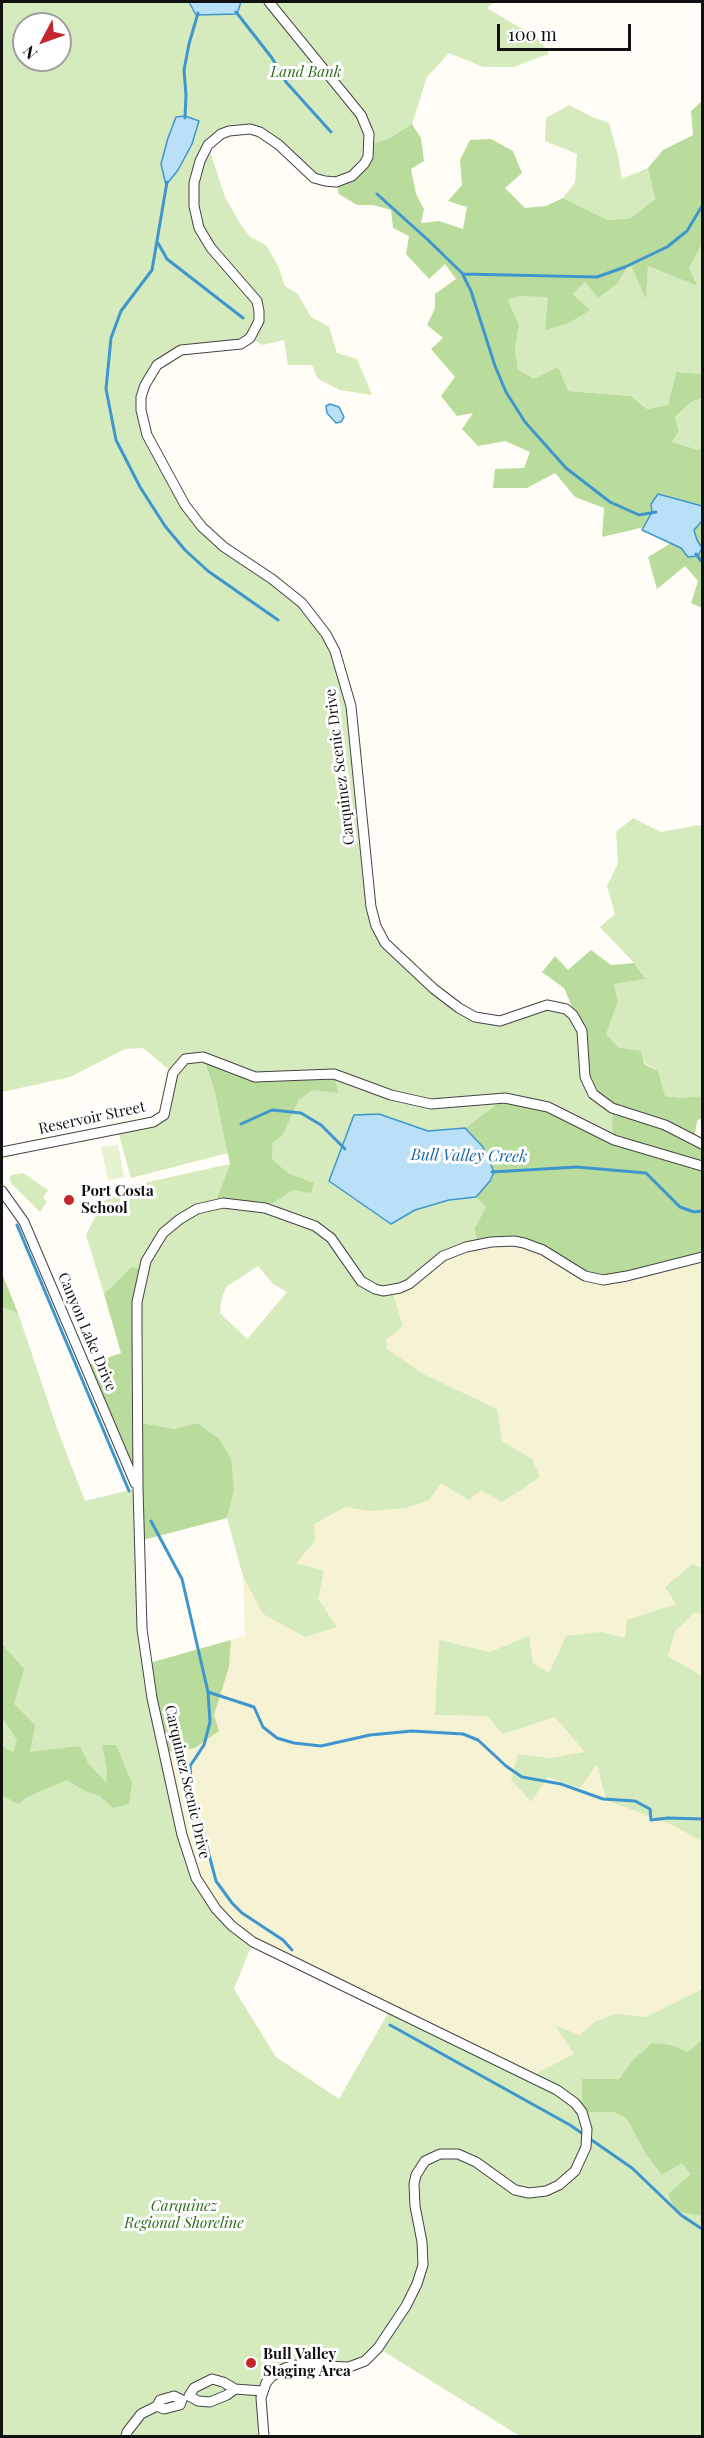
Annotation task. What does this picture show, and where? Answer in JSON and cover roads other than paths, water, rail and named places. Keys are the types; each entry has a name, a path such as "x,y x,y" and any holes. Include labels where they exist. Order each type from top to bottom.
{"street":[{"name":"Carquinez Scenic Drive","path":"269,2 361,115 369,134 368,157 352,176 336,182 314,178 279,145 260,132 250,129 220,134 208,145 200,161 194,183 194,206 199,228 211,248 257,301 260,310 259,321 250,338 241,344 181,350 157,365 141,397 141,410 147,435 185,505 202,527 224,547 272,579 302,603 326,633 335,651 351,706 371,907 376,926 386,943 401,960 434,989 475,1017 500,1021 547,1005 566,1009 579,1023 582,1031 585,1077 588,1086 598,1100 612,1108 665,1125 702,1144"},
{"name":"Reservoir Street","path":"2,1152 153,1122 164,1115 173,1073 185,1059 203,1057 255,1077 334,1074 391,1095 431,1104 505,1098 548,1107 614,1140 702,1166"},
{"name":"Canyon Lake Drive","path":"2,1191 24,1222 138,1488"},
{"name":"Carquinez Scenic Drive","path":"262,2391 266,2383 278,2372 295,2365 340,2367 357,2365 372,2356 385,2338 414,2293 421,2274 423,2248 414,2184 416,2175 425,2161 440,2154 458,2154 476,2162 515,2190 537,2192 553,2189 570,2177 580,2164 586,2147 587,2128 582,2112 557,2090 266,1949 232,1926 208,1899 196,1878 186,1849 149,1681 141,1614 137,1330 140,1288 146,1261 156,1242 170,1226 196,1209 214,1204 239,1204 305,1221 331,1238 361,1281 383,1291 409,1284 443,1256 466,1247 491,1242 514,1241 534,1246 576,1272 594,1279 627,1276 702,1257"},
{"path":"126,2436 141,2414 157,2406 164,2409 180,2405 194,2388 212,2379 235,2389 262,2391 264,2436"},
{"path":"186,2398 210,2402 228,2395 235,2389"}],"water":[{"path":"189,2 241,2 237,14 196,15"},
{"path":"185,116 199,121 192,144 178,170 166,185 161,164 168,138 176,117"},
{"path":"330,404 339,407 344,417 341,422 336,423 327,413 326,406"},
{"path":"658,494 702,506 702,521 694,530 702,548 698,556 688,557 681,548 642,530 652,512 651,504"},
{"path":"379,1114 428,1131 465,1128 483,1147 494,1172 490,1181 476,1197 449,1200 415,1210 391,1224 329,1181 354,1115"}],"waterway":[{"path":"236,12 272,58 286,82 331,132"},
{"path":"185,118 184,70 198,13"},
{"path":"167,182 152,270 121,311 111,338 106,389 116,440 140,487 165,526 185,550 208,571 278,620"},
{"path":"377,194 462,273 471,291 495,366 506,392 525,422 566,468 610,502 639,515 656,512"},
{"path":"463,274 597,277 625,267 667,247 687,231 702,206"},
{"path":"158,243 167,259 243,318"},
{"path":"696,554 702,562"},
{"name":"Bull Valley Creek","path":"241,1124 272,1110 301,1113 321,1125 345,1149"},
{"name":"Bull Valley Creek","path":"492,1172 577,1167 646,1173 680,1207 694,1212 702,1211"},
{"path":"17,1225 129,1491"},
{"path":"151,1521 182,1579 208,1692 210,1722 204,1745 190,1766 192,1790 216,1881 242,1913 283,1940 292,1950"},
{"path":"208,1692 254,1707 263,1727 277,1738 294,1743 321,1746 370,1735 412,1731 463,1734 478,1740 506,1766 522,1777 561,1784 603,1799 635,1801 650,1809 651,1820 702,1819"},
{"path":"390,2025 570,2125 632,2168 681,2215 702,2229"}],"place":[{"name":"Port Costa School","path":"69,1200"},
{"name":"Bull Valley Staging Area","path":"251,2363"}],"park label":[{"name":"Land Bank","path":"306,72"},
{"name":"Carquinez Regional Shoreline","path":"184,2214"}]}
